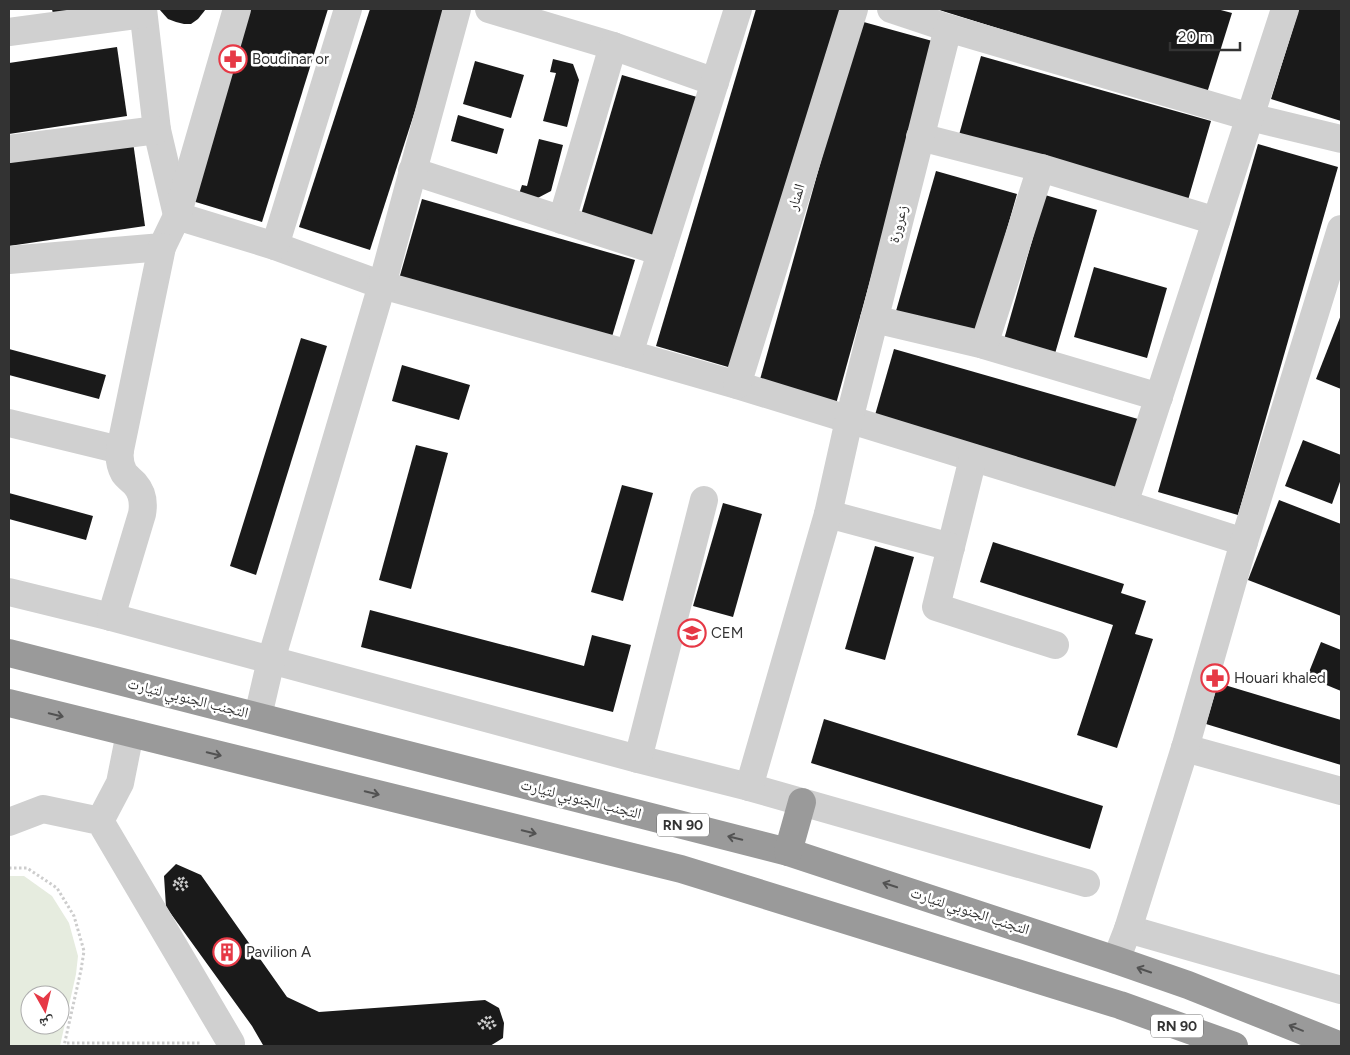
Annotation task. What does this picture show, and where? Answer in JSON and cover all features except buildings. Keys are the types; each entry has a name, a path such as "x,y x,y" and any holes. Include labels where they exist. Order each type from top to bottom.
{"highway":[{"name":"التجنب الجنوبي لتيارت","path":"9,653 788,852 1188,985 1341,1046"},
{"name":"RN 90","path":"9,703 681,869 1120,1005 1234,1046"},
{"path":"788,852 802,802"}],"street":[{"path":"112,617 144,505 138,486 125,474 121,466 120,450 162,247 177,216 237,9"},
{"path":"274,246 348,9"},
{"path":"258,716 271,660 382,285 457,9"},
{"path":"489,9 613,46 715,82"},
{"path":"629,354 738,9"},
{"name":"المنار","path":"737,385 854,9"},
{"path":"891,9 948,28 1250,117 1341,139"},
{"path":"1124,504 1285,9"},
{"path":"9,32 40,18 143,11 158,130 177,216"},
{"name":"زعرورة","path":"750,787 828,514 848,420 948,28"},
{"path":"562,220 613,46"},
{"path":"9,149 158,130"},
{"path":"920,137 1041,168 1216,221"},
{"path":"984,345 1041,168"},
{"path":"412,171 661,252"},
{"path":"177,216 274,246 382,285 737,385 1244,542"},
{"path":"1116,960 1128,929 1185,748 1244,542 1341,229"},
{"path":"9,260 162,247"},
{"path":"874,319 984,345 1159,397"},
{"path":"9,423 120,450"},
{"path":"973,458 936,607 1055,645"},
{"path":"638,759 704,500"},
{"path":"828,514 951,548"},
{"path":"9,592 112,617 638,759 750,787 1086,883"},
{"path":"100,821 120,783 130,733"},
{"path":"1185,748 1341,791"},
{"path":"9,822 44,809 100,821 230,1045"},
{"path":"1128,929 1341,990"}],"path":[{"path":"9,868 27,868 56,888 74,916 84,951 66,1045 230,1045"},
{"path":"177,884 181,881 183,884 177,889 173,884 182,877 188,885 181,891"},
{"path":"484,1023 487,1021 490,1024 483,1028 479,1023 489,1016 495,1025 487,1030"}],"shaded area":[{"path":"9,876 24,876 52,896 69,923 78,956 70,1001 70,985 20,985 20,1035 62,1035 60,1046 9,1046"}],"place":[{"name":"Boudinar or","path":"233,59"},
{"name":"CEM","path":"692,633"},
{"name":"Houari khaled","path":"1215,678"},
{"name":"Pavilion A","path":"227,952"}]}
